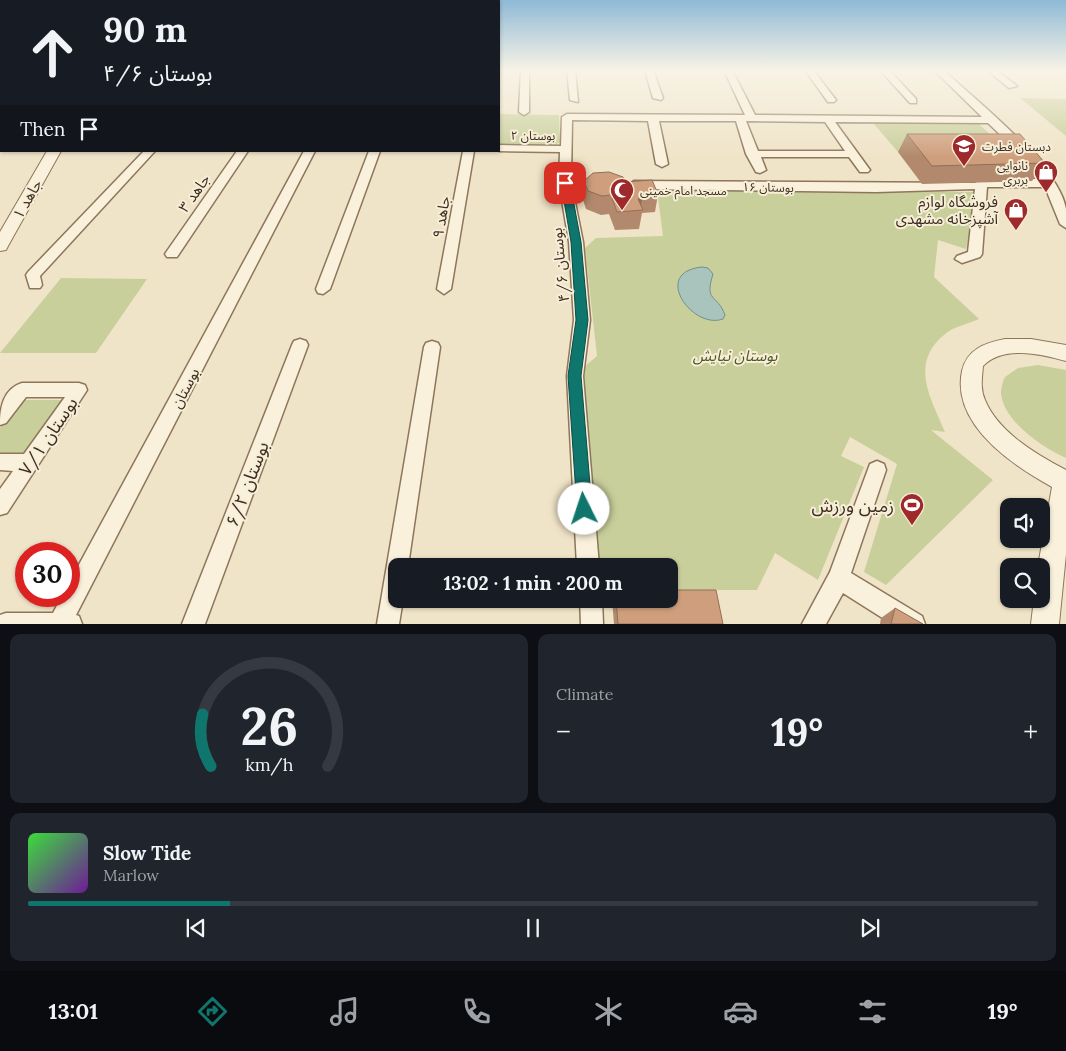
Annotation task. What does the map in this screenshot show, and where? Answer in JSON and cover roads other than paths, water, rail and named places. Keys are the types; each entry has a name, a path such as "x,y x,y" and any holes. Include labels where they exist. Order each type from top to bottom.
{"street":[{"path":"524,112 525,99"},
{"path":"738,99 745,118 752,154 760,170"},
{"path":"970,99 1037,164 1050,183 1066,224"},
{"name":"بوستان ۴/۶","path":"587,558 575,376 582,320 576,242 565,183 566,117 653,118"},
{"path":"662,164 653,118 993,120"},
{"path":"828,119 864,170"},
{"name":"بوستان ۲","path":"500,148 567,149"},
{"name":"جاهد ۱","path":"0,246 53,152"},
{"path":"35,285 33,275 149,152"},
{"name":"جاهد ۳","path":"172,254 242,152"},
{"name":"بوستان","path":"59,623 309,152"},
{"path":"323,289 375,152"},
{"name":"جاهد ۹","path":"444,289 469,152"},
{"path":"752,154 853,154"},
{"name":"بوستان ۱۶","path":"565,183 866,188 1050,183"},
{"path":"962,259 975,254 976,184"},
{"name":"بوستان ۶/۲","path":"193,624 300,345"},
{"path":"1045,624 1055,535 1066,482 1041,469 1003,440 978,409 969,382 975,361 994,348 1024,345 1066,353"},
{"path":"399,558 432,347"},
{"name":"بوستان ۷/۱","path":"0,418 22,390 79,390 0,506"},
{"path":"0,462 30,463"},
{"path":"812,624 839,578 877,470"},
{"path":"839,578 914,624"},
{"path":"388,624 391,608"},
{"path":"591,608 592,624"},
{"path":"6,624 71,624"}],"water":[{"path":"702,267 708,268 713,274 710,290 722,308 725,315 723,319 711,320 699,316 689,309 682,299 678,289 679,279 687,271"}],"place":[{"name":"دبستان فطرت","path":"964,167"},
{"name":"نانوایی بربری","path":"1046,193"},
{"name":"مسجد امام خمینی","path":"622,211"},
{"name":"فروشگاه لوازم آشپزخانه مشهدی","path":"1016,231"},
{"name":"زمین ورزش","path":"912,526"}],"park label":[{"name":"بوستان نیایش","path":"735,355"}]}
